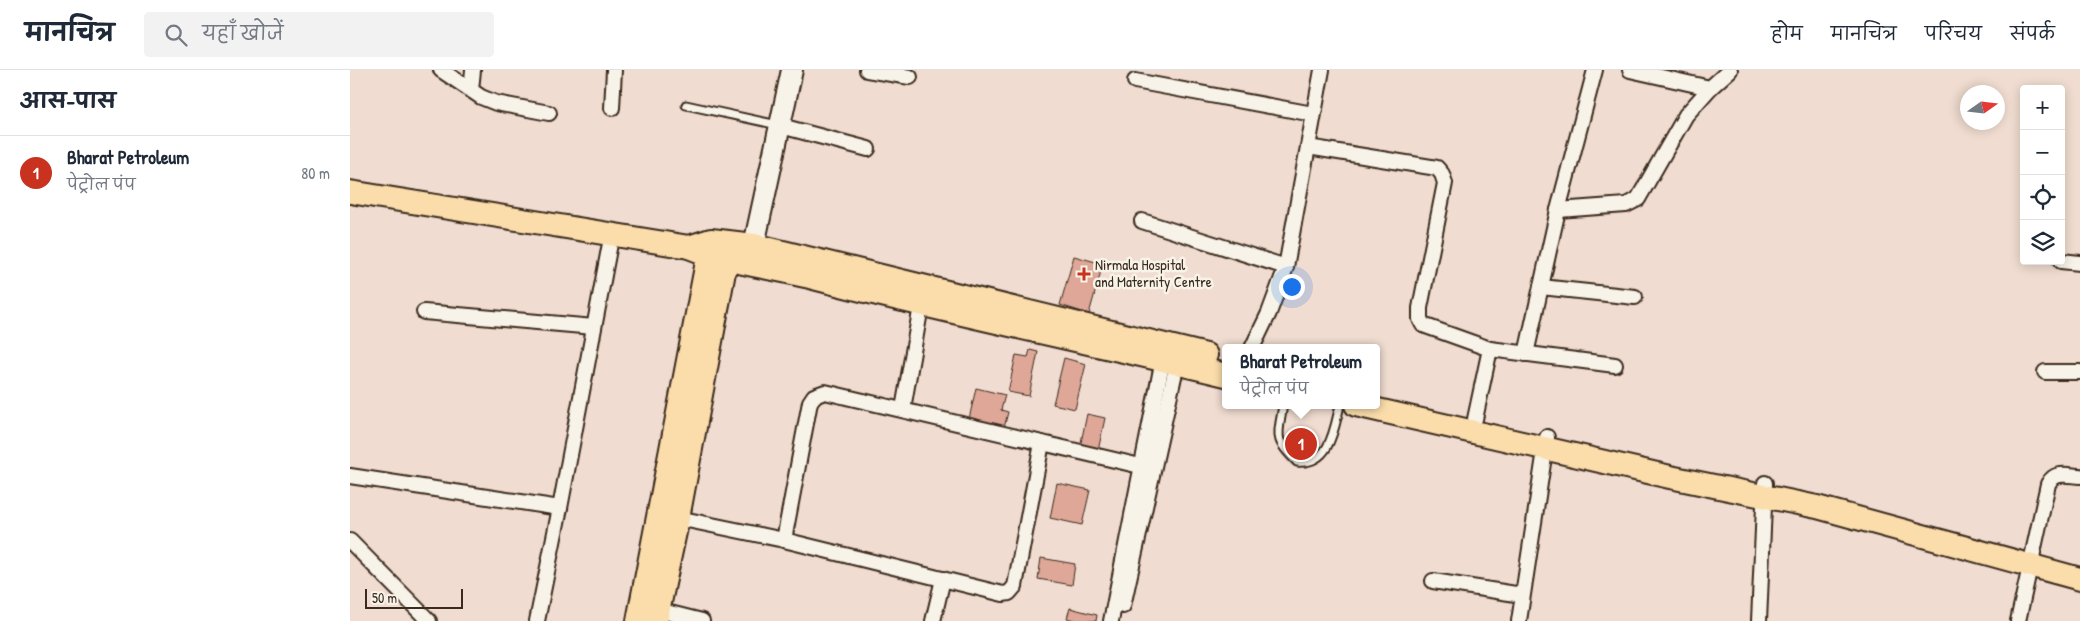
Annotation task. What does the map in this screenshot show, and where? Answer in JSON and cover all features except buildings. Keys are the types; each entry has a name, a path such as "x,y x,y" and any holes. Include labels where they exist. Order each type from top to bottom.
{"main road":[{"path":"754,245 792,70"},
{"path":"350,192 713,248 1166,343 1222,360"},
{"path":"713,248 754,245 790,263 921,306 1030,328 1222,374"},
{"path":"657,616 678,518 713,248"},
{"path":"638,621 713,248"},
{"path":"1380,398 1475,419 1546,442"},
{"path":"1377,409 1659,462 1765,489 1895,514 2031,559 2080,579"},
{"path":"2031,559 2080,567"}],"street":[{"path":"441,70 481,97 496,103 549,113"},
{"path":"471,90 473,70"},
{"path":"612,108 614,70"},
{"path":"867,70 910,77"},
{"path":"1254,344 1269,313 1286,267 1322,70"},
{"path":"1526,354 1558,210 1595,70"},
{"path":"1630,70 1710,88"},
{"path":"1558,210 1626,205 1638,199 1686,115 1710,88 1730,70"},
{"path":"1136,81 1314,114"},
{"path":"781,126 868,149"},
{"path":"1308,147 1437,168 1442,174 1445,183 1420,308 1420,319 1423,325 1490,349 1615,366"},
{"path":"1142,221 1286,267"},
{"path":"537,621 612,233"},
{"path":"2065,261 2080,263"},
{"path":"1541,287 1635,297"},
{"path":"903,409 921,306"},
{"path":"424,312 594,327"},
{"path":"1475,419 1490,349"},
{"path":"1120,621 1170,361"},
{"path":"2045,372 2080,372"},
{"path":"784,540 810,402 814,396 825,392 1148,468"},
{"path":"1519,621 1546,442"},
{"path":"678,518 784,540 1003,594 1013,590 1042,444"},
{"path":"1111,621 1148,468"},
{"path":"2018,621 2048,484 2052,477 2059,474 2080,476"},
{"path":"350,476 560,508"},
{"path":"1759,621 1765,489"},
{"path":"350,541 429,621"},
{"path":"933,621 943,579"},
{"path":"1433,581 1522,595"},
{"path":"657,616 702,621"}],"lane":[{"path":"686,105 781,126"},
{"path":"1282,409 1278,434 1280,444 1297,462 1308,463 1320,457 1332,440 1339,409"}],"place":[{"name":"Nirmala Hospital and Maternity Centre","path":"1084,274"},
{"name":"Bharat Petroleum","path":"1301,444"}]}
